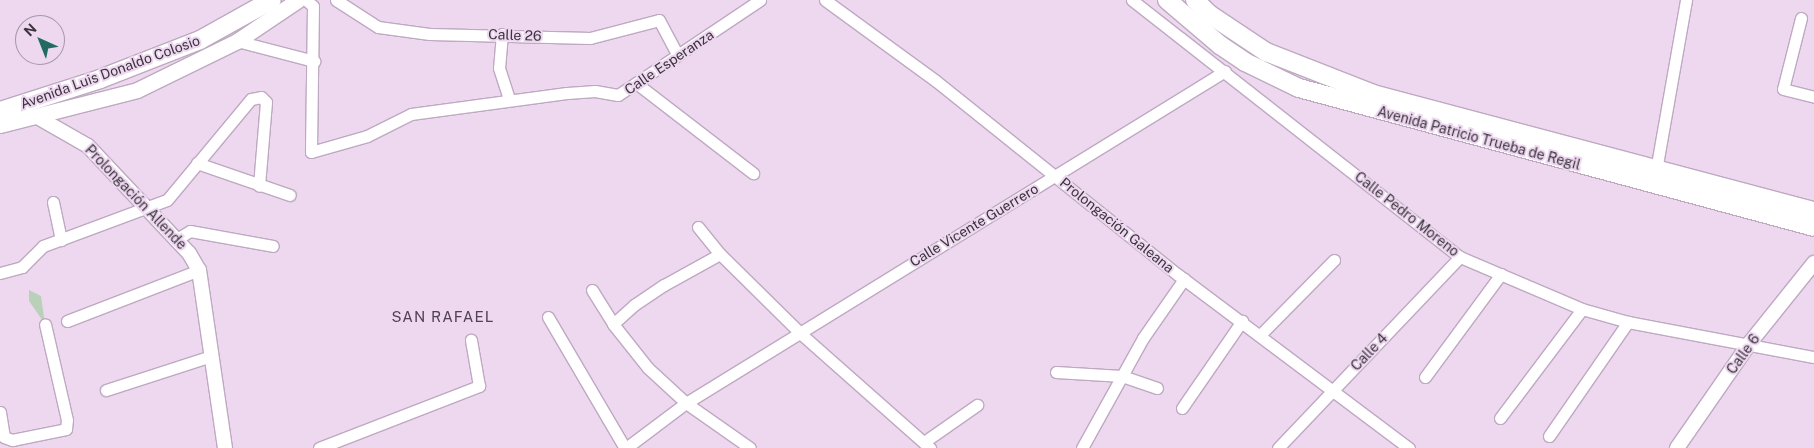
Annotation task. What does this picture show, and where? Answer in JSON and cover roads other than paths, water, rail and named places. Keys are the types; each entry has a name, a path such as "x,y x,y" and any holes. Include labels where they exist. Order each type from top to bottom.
{"main road":[{"name":"Avenida Luis Donaldo Colosio","path":"0,125 137,90 237,41 298,0"},
{"name":"Avenida Patricio Trueba de Regil","path":"1167,0 1220,45 1299,88 1655,177 1814,211"},
{"name":"Avenida Patricio Trueba de Regil","path":"1195,0 1209,14 1266,52 1314,73 1389,99 1655,177 1814,227"},
{"name":"Avenida Luis Donaldo Colosio","path":"3,108 200,40 266,2"}],"street":[{"path":"237,41 314,61 313,6 306,0"},
{"name":"Calle 26","path":"336,0 378,27 430,34 502,34 590,38 659,20 678,56"},
{"name":"Calle Esperanza","path":"314,61 311,152 367,136 411,114 509,98 594,90 618,95 760,0"},
{"name":"Prolongación Galeana","path":"826,0 1055,175 1184,279 1261,334 1332,391 1409,448"},
{"name":"Calle Pedro Moreno","path":"1132,0 1460,257 1582,309 1628,322 1814,357"},
{"path":"1152,16 1167,0"},
{"path":"1655,177 1686,0"},
{"path":"1801,18 1783,89 1814,97"},
{"path":"502,34 500,68 509,98"},
{"name":"Calle Vicente Guerrero","path":"625,448 686,403 1225,71"},
{"path":"636,83 754,173"},
{"path":"0,273 22,268 43,246 150,208 167,200 251,99 260,97 266,102 259,186"},
{"name":"Prolongación Allende","path":"3,108 40,116 88,146 150,208 177,239 199,270 225,448"},
{"path":"197,163 259,186 290,194"},
{"path":"53,202 61,240"},
{"path":"698,227 720,254 800,332 927,445 977,404"},
{"path":"177,239 190,231 273,246"},
{"path":"613,324 657,290 720,254"},
{"name":"Calle 4","path":"1285,446 1332,391 1460,257"},
{"path":"1261,334 1334,260"},
{"name":"Calle 6","path":"1677,448 1749,344 1814,263"},
{"path":"67,321 199,270"},
{"path":"1425,377 1501,274"},
{"path":"1082,448 1143,338 1184,279"},
{"path":"592,290 613,324 648,368 686,403 750,448"},
{"path":"1500,418 1582,309"},
{"path":"548,317 625,448"},
{"path":"1182,408 1242,321"},
{"path":"1549,436 1628,322"},
{"path":"0,412 4,437 12,440 66,429 68,420 45,324"},
{"path":"320,448 479,386 471,340"},
{"path":"106,390 211,356"},
{"path":"1056,372 1122,376 1157,388"}],"district":[{"name":"SAN RAFAEL","path":"443,317"}]}
